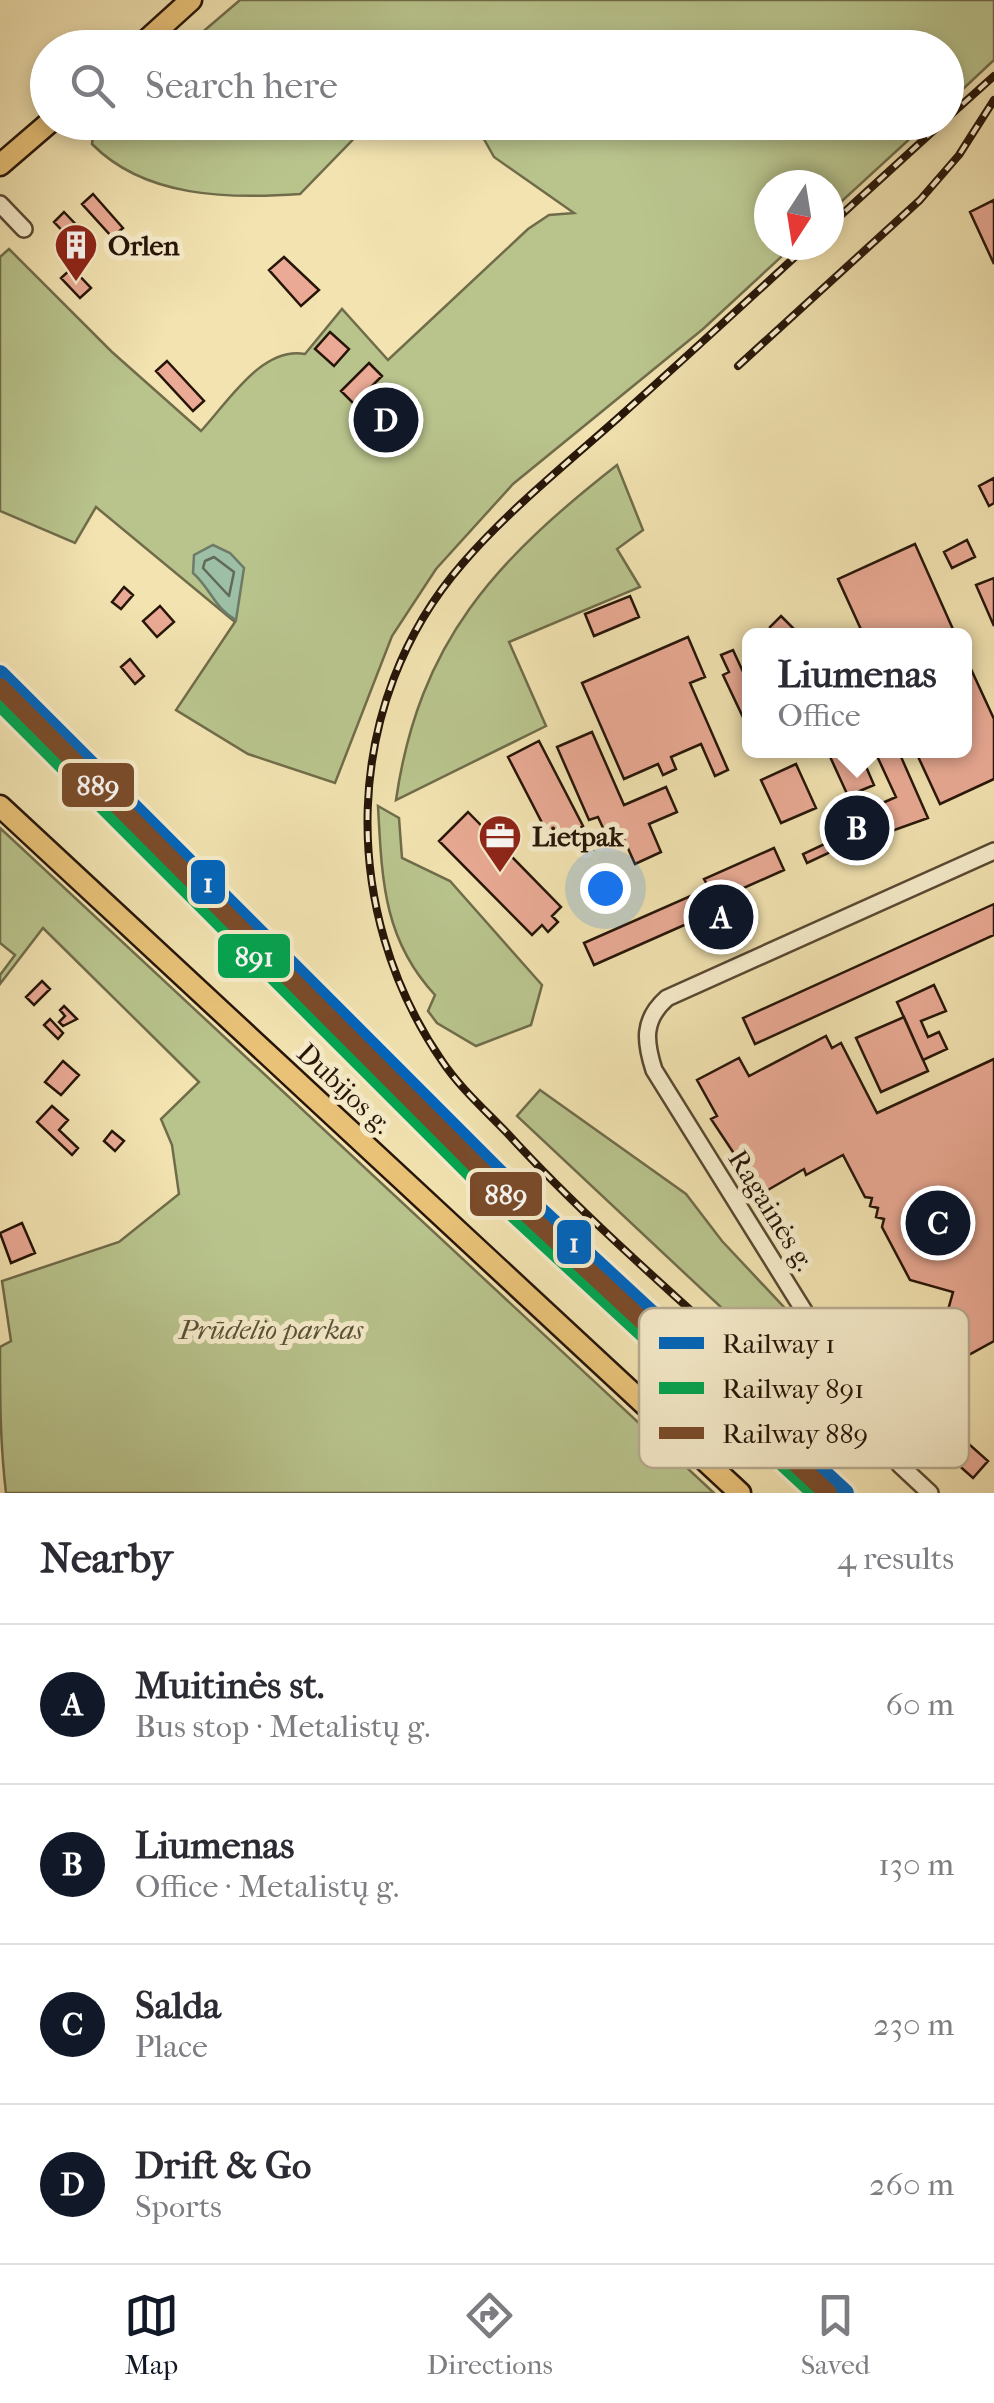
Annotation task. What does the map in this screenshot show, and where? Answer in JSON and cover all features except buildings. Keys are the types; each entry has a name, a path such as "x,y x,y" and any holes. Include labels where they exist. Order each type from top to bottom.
{"main road":[{"path":"158,30 191,0"},
{"path":"0,165 30,139"},
{"name":"Dubijos g.","path":"0,806 639,1399"},
{"name":"Dubijos g.","path":"713,1468 740,1493"}],"street":[{"path":"0,204 24,229"},
{"name":"Ragainės g.","path":"802,1308 654,1070 646,1046 652,1014 666,998 994,851"},
{"name":"Ragainės g.","path":"903,1468 930,1493"}],"green space":[{"path":"240,0 994,0 994,60 964,88 964,30 205,30"},
{"path":"92,140 352,140 300,194 245,196 162,185 113,162 92,144"},
{"path":"484,140 908,140 844,199 844,170 754,170 754,260 778,260 703,329 513,484 436,569 392,636 335,783 248,754 176,710 235,622 96,507 75,543 0,511 0,257 9,249 112,352 201,431 260,367 289,354 305,354 342,309 388,360 528,229 549,215 574,213 494,157"},
{"path":"617,465 643,530 617,549 640,587 509,642 546,726 396,800 407,744 423,694 444,649 470,608 535,535"},
{"path":"378,806 399,818 402,858 450,881 542,985 531,1025 476,1046 437,1023 428,1011 435,995 405,952 388,907"},
{"name":"Prūdelio parkas","path":"0,828 639,1423 639,1468 687,1468 714,1493 6,1493 0,1347 11,1341 2,1281 119,1242 179,1194 172,1145 161,1119 199,1082 43,928 0,984 0,975 15,955 0,943"},
{"path":"540,1090 686,1194 722,1241 785,1308 722,1308 517,1116"}],"water":[{"path":"213,545 230,553 244,568 236,620 193,573 194,555"}],"railway":[{"path":"964,103 994,76"},
{"path":"738,366 920,200 959,155 994,100"},
{"path":"844,212 923,140"},
{"path":"688,1308 576,1204 442,1061 408,1002 384,939 371,874 368,808 375,742 394,679 423,618 463,563 519,506 792,260"}],"rail line":[{"name":"1","path":"0,674 499,1173 645,1308"},
{"name":"889","path":"0,687 492,1181 639,1318"},
{"name":"891","path":"0,702 485,1187 639,1329"},
{"name":"891","path":"789,1468 816,1493"},
{"name":"889","path":"801,1468 828,1493"},
{"name":"1","path":"818,1468 845,1493"}],"place":[{"name":"Orlen","path":"76,283"},
{"name":"Drift & Go","path":"386,420"},
{"name":"Liumenas","path":"857,828"},
{"name":"Lietpak","path":"500,874"},
{"name":"Muitinės st.","path":"721,917"},
{"name":"Salda","path":"938,1223"}]}
